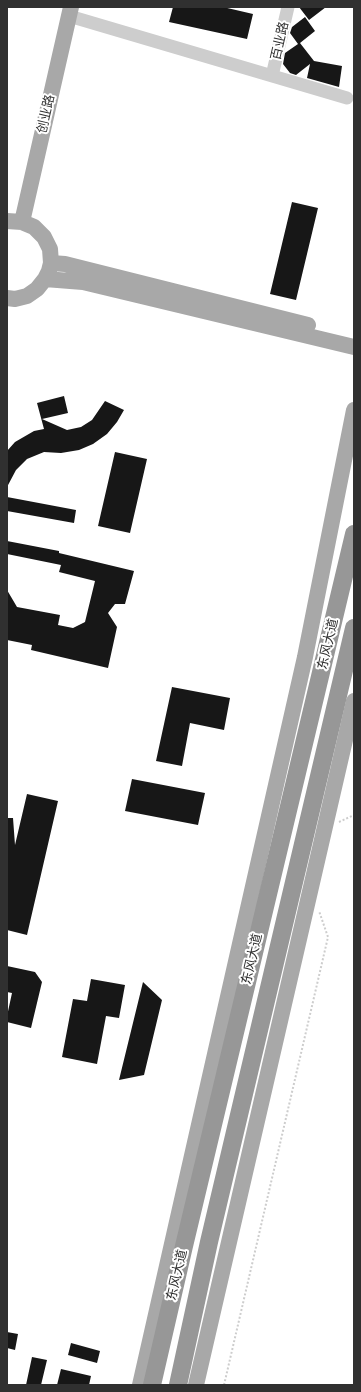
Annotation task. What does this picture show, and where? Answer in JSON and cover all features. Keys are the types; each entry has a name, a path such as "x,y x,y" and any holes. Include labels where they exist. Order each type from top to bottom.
{"highway":[{"name":"东风大道","path":"152,1385 354,534"},
{"name":"东风大道","path":"178,1385 210,1234 354,628"}],"main road":[{"name":"创业路","path":"14,221 70,11"},
{"path":"7,298 14,299 27,296 38,289 49,271 51,263 50,249 44,237 34,227 14,221"},
{"path":"51,263 65,264 354,336"},
{"path":"45,279 83,282 354,347"},
{"path":"140,1385 305,657 354,410"},
{"path":"196,1385 354,701"}],"street":[{"name":"百业路","path":"272,76 288,7"},
{"path":"70,11 272,76 347,98"}],"path":[{"path":"338,823 354,815"},
{"path":"224,1385 328,937 317,907"}],"building":[{"path":"173,7 223,7 253,14 247,39 169,22"},
{"path":"299,7 326,7 309,20"},
{"path":"305,17 315,31 300,43 314,61 342,66 339,87 307,78 310,64 296,75 290,73 283,64 285,53 298,44 290,33 292,27"},
{"path":"292,202 318,208 296,300 270,294"},
{"path":"64,396 68,413 42,419 67,430 81,427 92,420 105,401 124,410 117,422 107,434 93,444 79,450 61,453 44,452 27,459 16,470 7,487 7,451 15,442 34,431 44,429 37,403"},
{"path":"115,452 147,459 130,533 98,526"},
{"path":"7,497 76,510 74,523 7,511"},
{"path":"7,541 59,551 59,553 134,571 125,604 115,604 108,613 117,627 108,668 31,650 32,645 7,640 7,590 17,607 60,615 58,625 73,628 85,622 95,581 59,572 61,565 7,554"},
{"path":"172,687 230,698 224,730 190,723 182,766 156,761"},
{"path":"132,779 205,793 198,825 125,811"},
{"path":"27,794 58,801 27,935 7,930 7,818 13,818 15,845"},
{"path":"7,966 35,972 42,982 31,1028 7,1022 12,993 7,992"},
{"path":"91,979 125,985 119,1018 106,1016 97,1064 62,1057 73,999 87,1001"},
{"path":"143,982 162,1000 144,1075 119,1080"},
{"path":"7,1332 18,1334 15,1350 7,1348"},
{"path":"71,1343 100,1351 97,1363 68,1355"},
{"path":"32,1357 47,1360 41,1385 26,1385"},
{"path":"61,1369 91,1376 89,1385 57,1385"}]}
